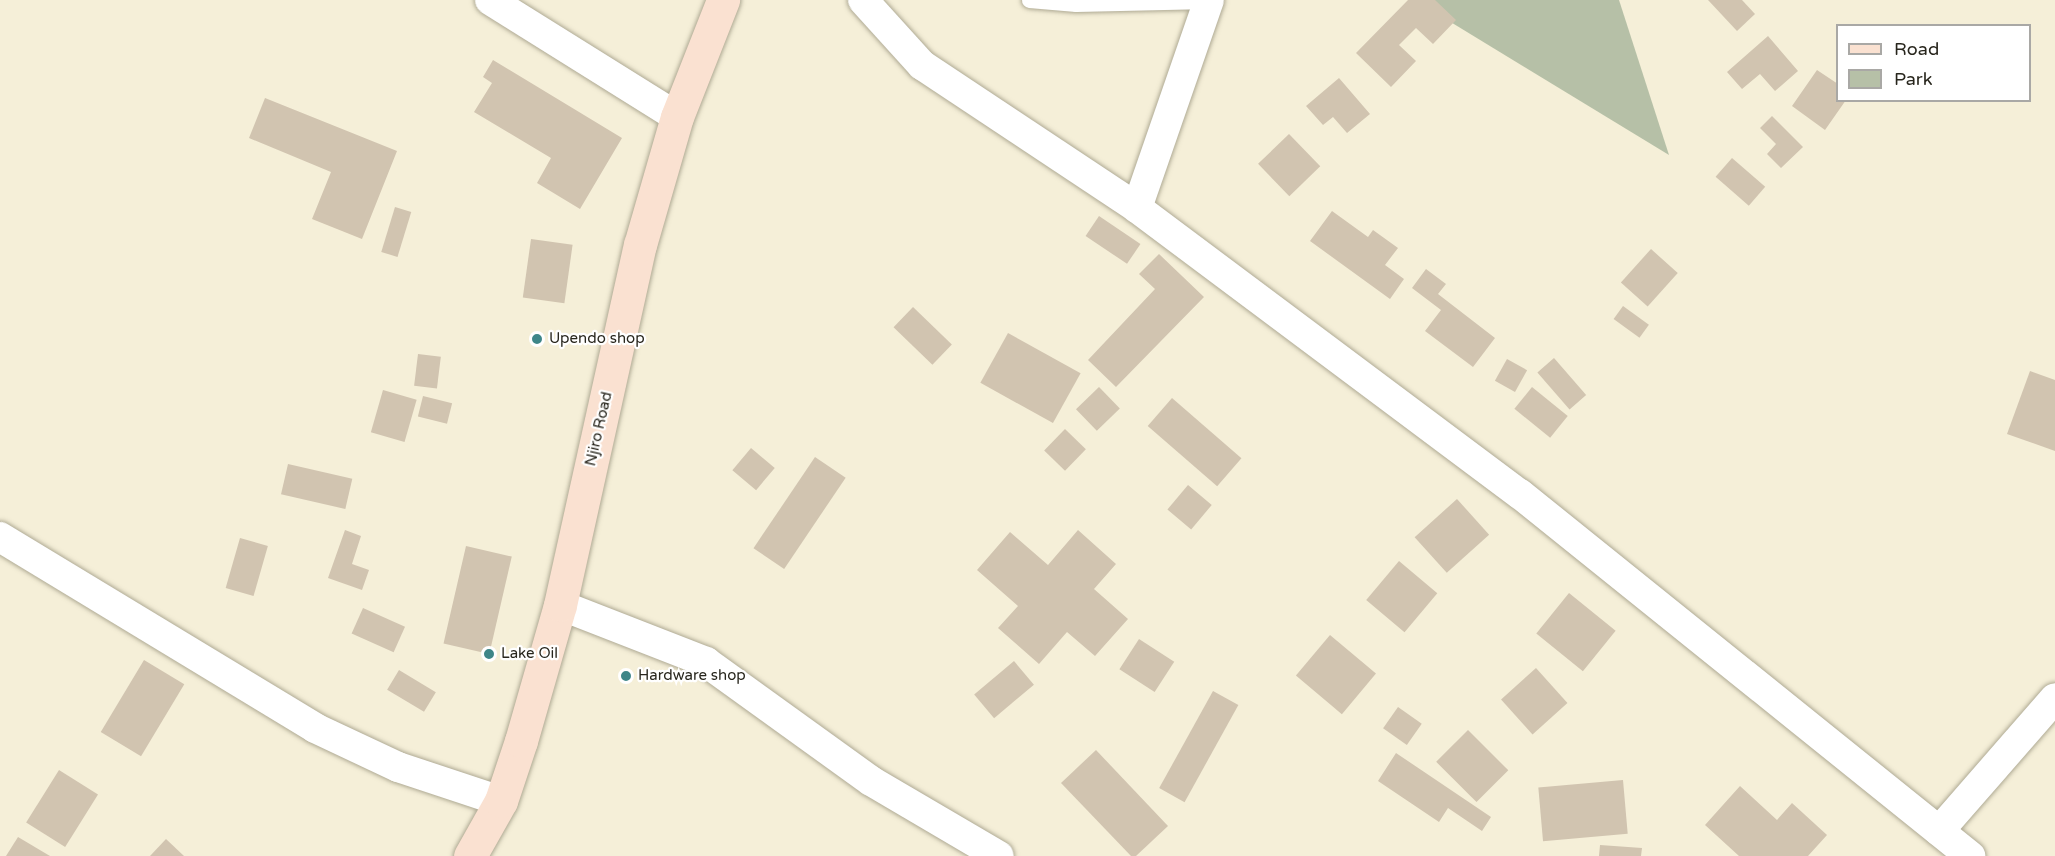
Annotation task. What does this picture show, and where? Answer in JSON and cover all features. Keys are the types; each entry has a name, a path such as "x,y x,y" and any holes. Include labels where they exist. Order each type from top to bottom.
{"street":[{"path":"490,0 677,117"},
{"name":"Njiro Road","path":"470,856 501,801 560,605 640,245 677,117 723,0"},
{"path":"863,0 922,64 1137,208 1520,494 1970,856"},
{"path":"1137,208 1209,0"},
{"path":"0,537 315,728 398,767 501,801"},
{"path":"560,605 706,662 871,781 970,847 999,856"},
{"path":"1939,831 2055,698"}],"lane":[{"path":"1029,0 1076,4 1209,0"}],"green space":[{"path":"1429,0 1619,0 1669,155 1426,7"}],"building":[{"path":"1408,0 1435,0 1456,20 1433,44 1416,28 1399,45 1416,61 1391,87 1356,53"},
{"path":"1708,0 1742,0 1755,14 1737,31"},
{"path":"1768,36 1798,71 1775,91 1760,74 1742,89 1727,72"},
{"path":"493,60 622,138 580,209 537,183 551,158 474,112 492,83 483,77"},
{"path":"1817,70 1836,83 1836,102 1845,102 1825,130 1792,106"},
{"path":"1339,78 1370,114 1347,133 1333,117 1323,125 1306,106"},
{"path":"265,98 397,151 362,239 312,219 331,172 249,138"},
{"path":"1772,116 1803,147 1781,168 1767,154 1776,144 1760,128"},
{"path":"1289,134 1320,166 1289,196 1258,164"},
{"path":"1732,158 1765,187 1749,206 1716,177"},
{"path":"395,207 411,212 398,257 381,252"},
{"path":"1332,211 1368,237 1373,230 1398,248 1385,265 1404,279 1390,299 1310,241"},
{"path":"1099,216 1140,244 1127,264 1086,236"},
{"path":"531,239 573,245 564,303 523,297"},
{"path":"1651,249 1678,273 1648,307 1621,282"},
{"path":"1159,254 1204,297 1116,387 1088,360 1155,289 1139,274"},
{"path":"1426,269 1446,284 1438,294 1495,338 1473,367 1425,331 1441,310 1412,288"},
{"path":"1623,306 1649,325 1639,338 1614,319"},
{"path":"913,307 952,345 932,365 894,327"},
{"path":"1008,333 1081,373 1053,423 980,383"},
{"path":"418,354 441,357 437,389 414,386"},
{"path":"1554,358 1586,395 1570,409 1537,372"},
{"path":"1507,359 1527,370 1515,392 1495,381"},
{"path":"2030,371 2055,380 2055,451 2007,434"},
{"path":"1099,387 1120,409 1097,431 1076,409"},
{"path":"1532,387 1568,416 1550,438 1514,409"},
{"path":"383,390 417,400 405,442 371,432"},
{"path":"423,396 452,403 447,424 418,416"},
{"path":"1172,398 1241,458 1217,486 1148,426"},
{"path":"1065,429 1086,449 1065,471 1044,451"},
{"path":"751,448 775,468 756,490 732,470"},
{"path":"815,457 846,478 784,569 753,548"},
{"path":"288,464 352,479 345,509 281,494"},
{"path":"1188,485 1212,505 1191,529 1167,510"},
{"path":"1457,499 1489,535 1447,573 1415,537"},
{"path":"345,530 361,536 352,564 369,570 362,590 328,578"},
{"path":"1078,530 1116,564 1094,589 1128,619 1095,656 1067,632 1039,664 998,628 1018,606 977,570 1010,532 1048,565"},
{"path":"240,538 268,546 254,596 226,588"},
{"path":"466,546 512,557 489,654 444,643"},
{"path":"1399,561 1437,593 1405,632 1366,600"},
{"path":"1569,593 1616,631 1583,671 1536,633"},
{"path":"363,608 405,627 394,652 352,634"},
{"path":"1330,635 1376,674 1342,714 1296,676"},
{"path":"1139,639 1174,662 1155,692 1119,669"},
{"path":"144,660 184,684 141,756 101,732"},
{"path":"1014,661 1034,685 994,718 974,694"},
{"path":"1536,668 1567,703 1533,734 1501,699"},
{"path":"399,670 436,692 424,712 387,690"},
{"path":"1213,691 1238,705 1185,802 1159,788"},
{"path":"1398,707 1422,724 1407,745 1383,728"},
{"path":"1468,730 1508,770 1476,802 1436,762"},
{"path":"1096,750 1168,826 1136,856 1131,856 1061,783"},
{"path":"1396,753 1491,817 1482,831 1448,808 1439,822 1378,781"},
{"path":"59,770 98,794 65,847 26,823"},
{"path":"1623,780 1628,834 1543,841 1538,787"},
{"path":"1740,786 1777,820 1792,803 1827,835 1808,856 1739,856 1705,825"},
{"path":"18,837 50,856 6,856"},
{"path":"166,839 184,856 150,856"},
{"path":"1600,845 1642,848 1641,856 1599,856"}],"place":[{"name":"Upendo shop","path":"537,339"},
{"name":"Lake Oil","path":"489,654"},
{"name":"Hardware shop","path":"626,676"}]}
